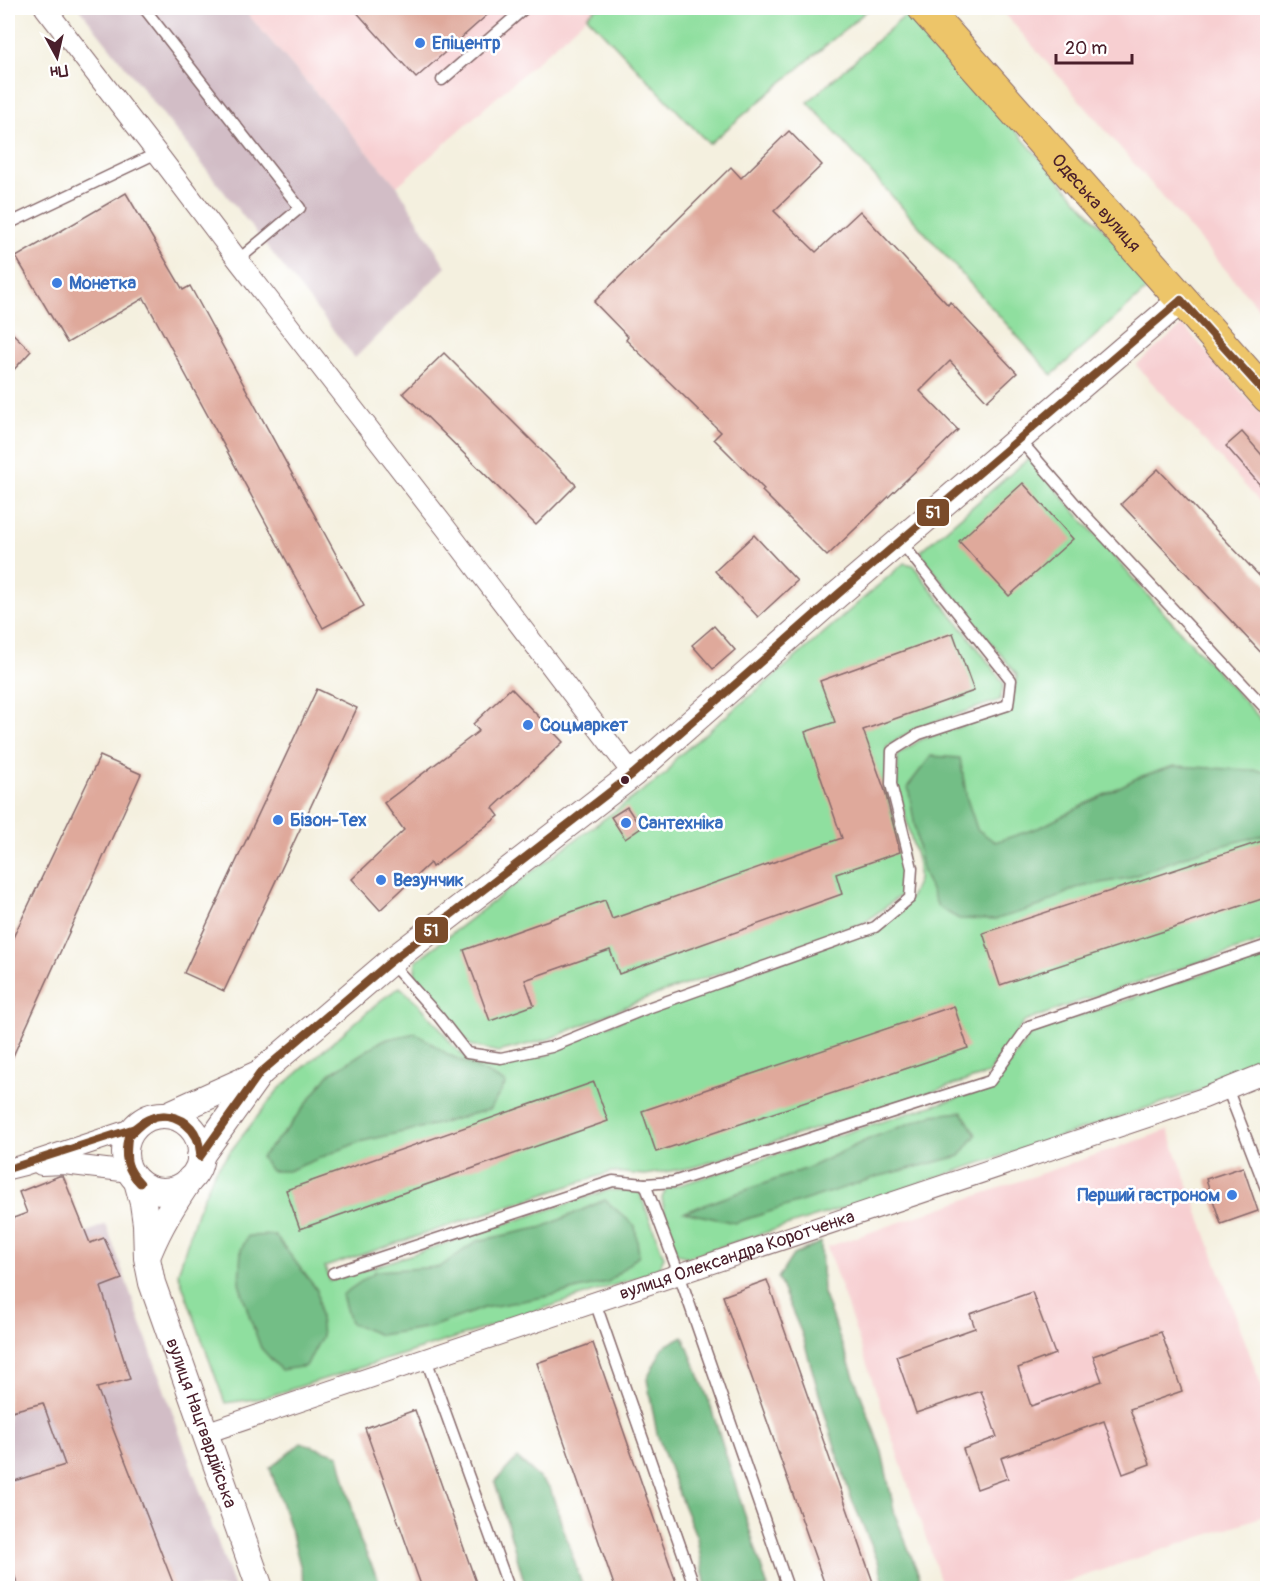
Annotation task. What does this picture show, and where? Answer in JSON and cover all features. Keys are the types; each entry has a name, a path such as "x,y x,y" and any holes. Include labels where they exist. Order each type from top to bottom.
{"main road":[{"name":"Одеська вулиця","path":"924,8 1268,397"}],"street":[{"path":"45,8 453,536 633,774"},
{"path":"147,1258 171,1207 260,1073 390,962 633,774 900,540 1181,300"},
{"name":"вулиця Олександра Коротченка","path":"205,1433 1204,1098 1268,1072"},
{"path":"167,1115 188,1125 196,1134 200,1145 195,1168 181,1186 158,1191 147,1187 133,1176 126,1161 125,1149 128,1137 135,1128 144,1120 167,1115 260,1073"},
{"path":"16,1167 135,1128"},
{"path":"16,1167 63,1164 133,1176"},
{"name":"вулиця Нацгвардійська","path":"133,1176 144,1213 147,1258 152,1283 260,1588"}],"lane":[{"path":"144,8 300,208 238,260"},
{"path":"442,80 525,8"},
{"path":"8,224 157,153"},
{"path":"1019,439 1084,514 1268,711"},
{"path":"390,962 439,1017 467,1053 501,1058 551,1047 645,1009 875,927 910,897 912,868 891,784 892,752 919,734 1008,705 1011,680 900,540"},
{"path":"333,1273 614,1181 645,1184 673,1182 990,1082 1029,1026 1268,945"},
{"path":"1227,1089 1268,1194"},
{"path":"645,1184 679,1274 788,1588"},
{"path":"595,1302 695,1588"},
{"path":"426,1359 509,1588"}],"shaded area":[{"path":"79,8 242,8 397,186 446,267 355,358"},
{"path":"242,8 597,8 397,186"},
{"path":"1000,8 1267,8 1267,318"},
{"path":"1183,325 1267,421 1267,510 1136,365"},
{"path":"1168,1130 1267,1401 1267,1515 1048,1588 943,1588 827,1247"},
{"path":"106,1224 234,1588 8,1588 8,1266"}],"green space":[{"path":"597,8 870,8 709,144 587,16"},
{"path":"909,12 1153,284 1052,375 808,102"},
{"path":"1029,458 1142,589 1267,726 1267,940 1024,1022 988,1074 695,1167 645,1175 611,1172 325,1267 330,1281 609,1190 639,1191 664,1257 657,1271 263,1398 225,1403 178,1273 197,1212 215,1171 278,1090 381,1000 400,987 419,1004 453,1046 466,1058 500,1063 547,1055 592,1031 875,927 910,898 918,880 918,864 897,784 898,755 920,740 1010,710 1017,675 926,561 921,551"},
{"path":"904,563 913,565 1004,684 1000,700 914,729 887,747 890,806 906,850 902,894 864,923 644,999 549,1039 498,1052 470,1045 430,997 415,974 416,961 534,870 667,773 675,759"},
{"path":"931,756 960,758 967,799 977,829 995,842 1041,827 1139,777 1174,766 1267,771 1267,834 1194,853 1128,878 1076,888 1040,906 994,920 959,919 938,907 922,869 908,786"},
{"path":"1267,952 1267,1065 1222,1083 887,1194 688,1257 677,1254 667,1226 662,1198 666,1189 992,1087 1032,1032"},
{"path":"416,1033 449,1055 506,1083 490,1109 442,1123 359,1142 288,1171 271,1171 261,1157 289,1127 328,1075 383,1040"},
{"path":"962,1112 976,1135 960,1156 880,1176 735,1223 684,1212 808,1168 871,1138 932,1115"},
{"path":"605,1200 635,1226 639,1255 608,1282 484,1308 431,1327 380,1335 350,1323 342,1295 376,1271 440,1267 477,1241 543,1227"},
{"path":"275,1235 317,1290 322,1336 306,1366 281,1370 261,1348 239,1283 241,1250 248,1236"},
{"path":"821,1242 823,1293 882,1452 895,1515 924,1588 885,1588 878,1561 850,1495 802,1334 778,1278 793,1255"},
{"path":"683,1336 708,1398 768,1588 706,1588 697,1538 657,1434 647,1379 663,1347"},
{"path":"301,1443 339,1455 360,1540 382,1588 306,1588 292,1535 270,1468"},
{"path":"517,1458 550,1488 583,1588 526,1588 495,1482"}],"building":[{"name":"Епіцентр","path":"353,8 495,8 416,78"},
{"path":"789,131 822,165 774,211 816,252 860,211 948,305 950,302 1017,373 987,401 950,361 920,391 958,430 827,556 714,439 721,432 626,340 628,337 594,302 731,167 741,178"},
{"path":"126,193 183,290 190,286 364,606 323,628 144,298 67,343 16,257"},
{"path":"8,329 31,351 8,376"},
{"path":"444,353 576,485 536,525 403,393"},
{"path":"1242,432 1268,462 1268,494 1226,446"},
{"path":"1158,469 1268,585 1268,660 1121,504"},
{"path":"1023,483 1073,539 1009,596 959,541"},
{"path":"754,535 797,581 758,617 715,571"},
{"path":"714,626 735,650 713,669 692,645"},
{"path":"953,633 974,691 863,730 885,791 900,852 836,874 842,894 619,974 610,950 525,980 534,1005 490,1021 464,950 605,900 612,919 842,838 805,732 835,722 820,681"},
{"path":"511,688 563,742 493,808 499,816 432,867 430,863 380,910 352,879 404,830 384,803 479,731 473,724"},
{"path":"317,689 357,708 224,991 184,973"},
{"path":"100,756 141,774 8,1067 8,948"},
{"name":"Сантехніка","path":"627,807 641,828 625,839 611,817"},
{"path":"1268,839 1268,897 1000,985 983,933"},
{"path":"954,1006 968,1048 656,1152 642,1111"},
{"path":"594,1082 608,1121 300,1229 286,1190"},
{"name":"Перший гастроном","path":"1243,1167 1258,1211 1221,1224 1206,1179"},
{"path":"63,1176 90,1243 104,1238 122,1279 101,1287 130,1379 97,1388 175,1588 19,1588 8,1558 8,1483 65,1465 43,1403 8,1412 8,1266 14,1264 8,1247 8,1220 27,1213 19,1192"},
{"path":"767,1280 875,1588 826,1588 723,1296"},
{"path":"1032,1292 1055,1354 1018,1368 1031,1406 1102,1381 1093,1356 1161,1332 1182,1391 1130,1409 1150,1464 1123,1474 1104,1421 1001,1458 1008,1478 977,1489 963,1449 997,1437 981,1391 916,1413 896,1356 975,1328 970,1314"},
{"path":"593,1343 678,1588 615,1588 537,1363"},
{"path":"415,1410 478,1588 422,1588 365,1428"}],"transit line":[{"name":"51","path":"1181,300 1268,396"},
{"name":"51","path":"200,1157 260,1073 390,962 633,774 837,595 1181,300"},
{"name":"51","path":"128,1137 137,1126 148,1120 159,1116 171,1116 191,1127 197,1138 200,1152"},
{"name":"51","path":"128,1137 154,1117 170,1117 178,1119 191,1130 199,1144 200,1152"},
{"name":"51","path":"8,1169 135,1128"},
{"name":"51","path":"128,1137 128,1162 140,1183"},
{"name":"51","path":"128,1137 127,1162 140,1183"}],"place":[{"name":"Епіцентр","path":"420,43"},
{"name":"Монетка","path":"57,283"},
{"name":"Соцмаркет","path":"528,725"},
{"name":"Бізон-Тех","path":"278,820"},
{"name":"Сантехніка","path":"626,823"},
{"name":"Везунчик","path":"381,880"},
{"name":"Перший гастроном","path":"1232,1195"}]}
